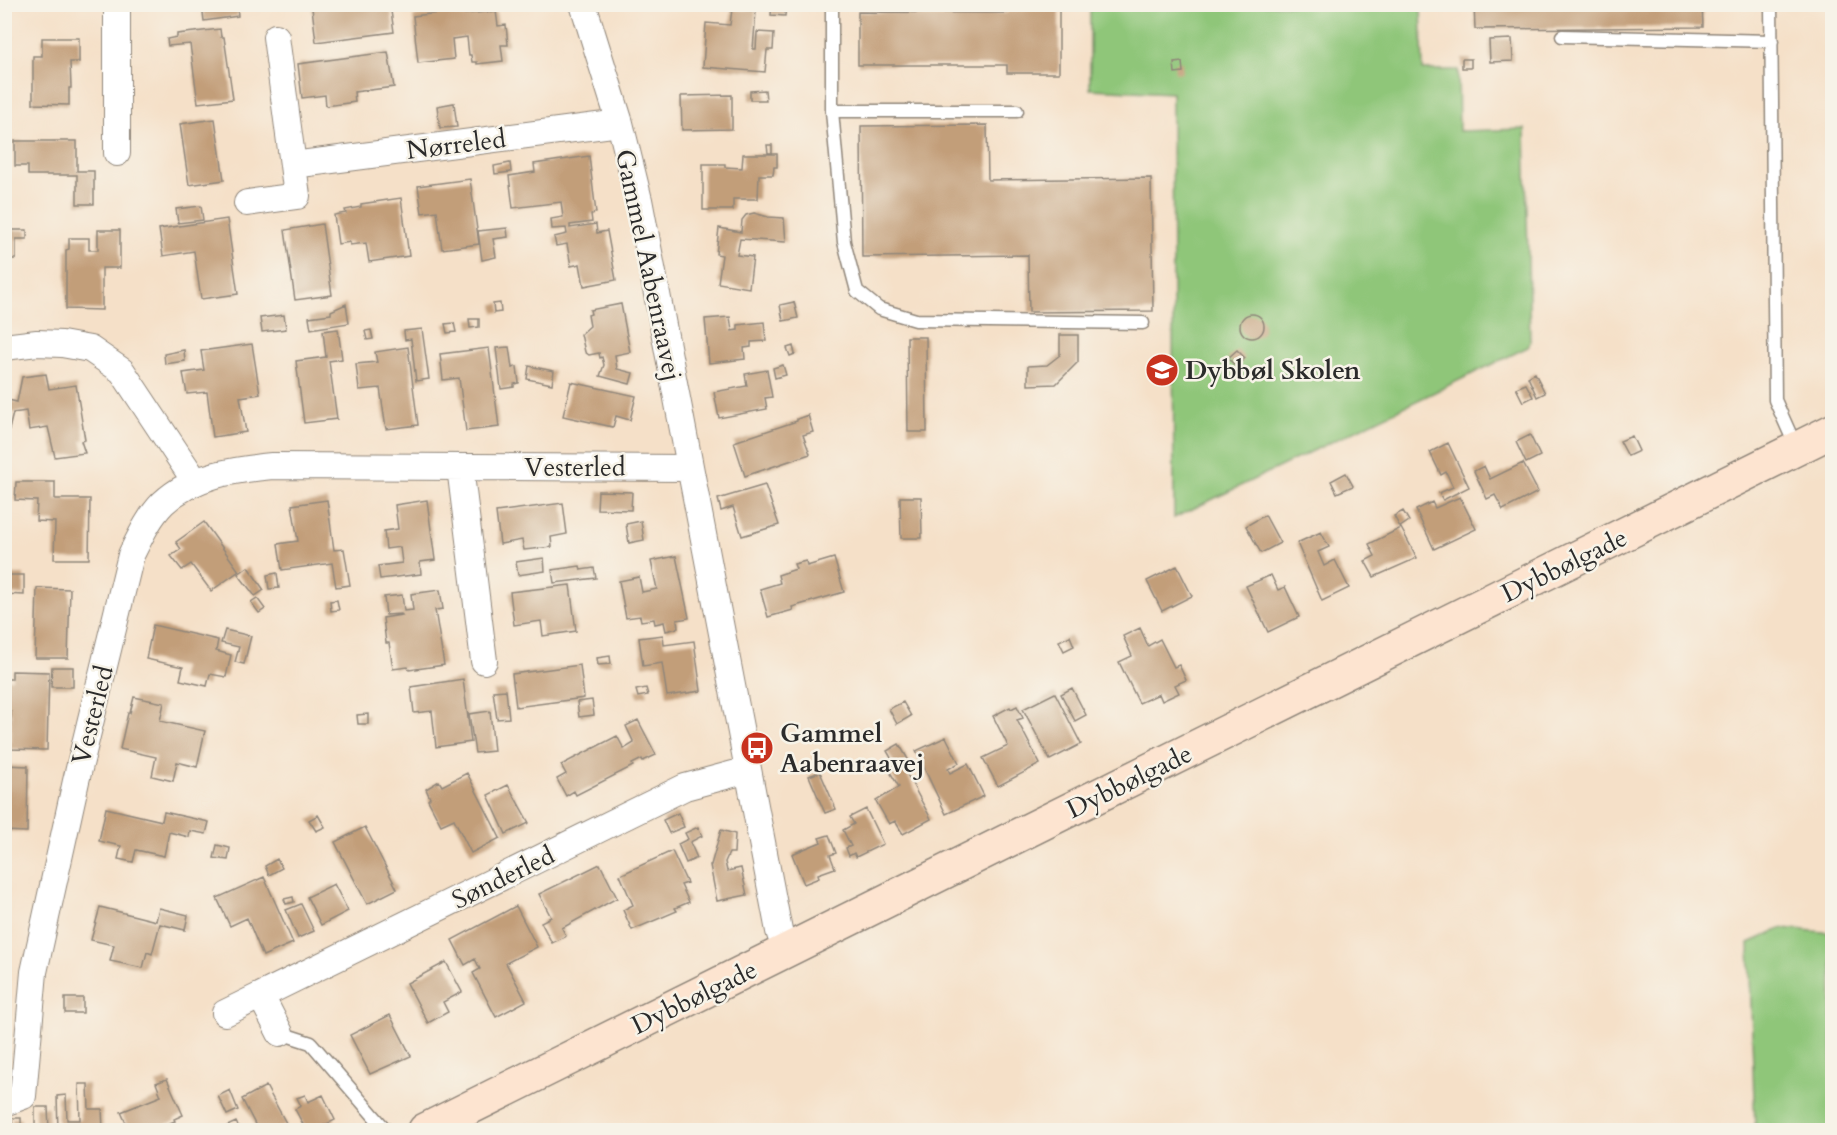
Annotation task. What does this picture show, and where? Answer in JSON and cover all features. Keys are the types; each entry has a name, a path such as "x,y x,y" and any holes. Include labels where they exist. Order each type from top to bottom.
{"street":[{"path":"117,4 117,153"},
{"name":"Gammel Aabenraavej","path":"583,4 620,123 639,200 779,931 786,952"},
{"path":"247,203 297,196 276,37"},
{"name":"Nørreled","path":"293,165 620,123"},
{"path":"4,347 37,343 62,344 90,349 122,371 195,481"},
{"name":"Dybbølgade","path":"425,1131 1833,431"},
{"name":"Vesterled","path":"4,1104 23,1096 34,972 76,781 131,555 146,525 163,503 195,481 232,471 272,466 690,468"},
{"path":"460,467 484,661"},
{"name":"Sønderled","path":"225,1013 685,787 748,770"},
{"path":"261,996 280,1033"}],"lane":[{"path":"832,4 832,111 844,242 857,291 879,309 916,320 1143,323"},
{"path":"1771,4 1775,400 1797,448"},
{"path":"1562,36 1772,41"},
{"path":"832,111 1017,111"},
{"path":"280,1033 311,1043 386,1131"}],"green space":[{"path":"1090,5 1421,5 1423,70 1458,70 1459,131 1525,129 1530,342 1528,347 1174,518 1172,93 1090,89"},
{"path":"1783,928 1832,933 1832,1130 1755,1130 1749,943"}],"building":[{"path":"202,4 237,4 238,16 204,21"},
{"path":"335,4 390,4 394,32 316,42 312,8"},
{"path":"772,4 786,5 785,16 771,15"},
{"path":"1007,4 1059,4 1059,73 1007,73 1007,65 858,65 858,12 1007,13"},
{"path":"1474,4 1702,4 1703,27 1475,29"},
{"path":"732,9 756,11 753,49 756,49 757,32 774,33 773,50 767,50 765,72 703,67 706,23 730,25"},
{"path":"465,10 465,14 496,11 498,26 506,25 508,45 501,45 503,61 477,64 477,62 472,62 467,37 452,39 454,59 418,63 413,16"},
{"path":"220,29 221,37 224,37 233,99 198,103 190,44 168,46 167,39 177,37 177,34"},
{"path":"42,38 79,38 79,62 70,62 69,105 33,104 33,56 42,56"},
{"path":"1512,39 1513,61 1490,62 1489,40"},
{"path":"388,52 394,87 354,92 355,102 326,106 325,95 302,98 298,64"},
{"path":"1462,59 1471,59 1471,68 1462,68"},
{"path":"1182,62 1183,72 1175,73 1174,63"},
{"path":"765,90 766,100 750,100 750,91"},
{"path":"732,95 732,129 682,130 681,96"},
{"path":"454,103 457,127 440,128 437,106"},
{"path":"215,119 224,180 189,185 180,124"},
{"path":"987,125 988,180 1151,178 1153,311 1029,312 1028,255 862,257 861,126"},
{"path":"15,141 77,141 77,171 94,171 94,204 77,204 77,175 28,175 28,166 15,166"},
{"path":"767,145 772,145 772,153 768,153"},
{"path":"743,154 777,154 777,167 774,167 773,175 759,175 758,199 733,199 733,210 703,210 703,164 725,164 725,167 742,168"},
{"path":"589,156 596,213 591,214 592,222 570,225 570,228 596,224 597,233 607,231 616,280 584,286 580,264 571,266 567,244 556,246 554,237 567,234 566,228 552,229 551,219 563,217 561,202 513,208 509,176 535,172 534,164"},
{"path":"510,163 511,172 495,174 494,166"},
{"path":"470,179 479,244 442,249 437,211 422,213 418,186"},
{"path":"401,198 409,256 369,262 366,243 338,244 334,215 361,207 361,204"},
{"path":"201,206 203,220 178,223 176,209"},
{"path":"754,213 784,218 786,242 740,239 737,255 753,257 749,288 718,283 722,255 716,254 719,228 741,232 742,220 746,215"},
{"path":"227,219 238,294 201,299 194,251 163,256 159,229"},
{"path":"322,224 332,295 295,300 285,230"},
{"path":"507,228 508,237 493,239 496,257 482,260 478,231"},
{"path":"4,230 27,230 27,239 16,239 16,259 4,259"},
{"path":"98,230 120,230 120,268 102,268 102,310 66,309 66,250 69,249 69,238 89,238 89,250 98,250"},
{"path":"794,302 798,318 783,321 780,305"},
{"path":"500,303 501,312 494,313 493,304"},
{"path":"346,304 349,323 311,329 309,317 331,314 331,311"},
{"path":"621,304 630,352 615,355 617,369 633,373 630,384 600,376 604,365 602,357 600,358 599,353 589,355 585,352 581,334 590,326 588,315 591,314 590,310"},
{"path":"1252,314 1260,318 1264,326 1260,334 1252,338 1244,334 1240,326 1244,318"},
{"path":"284,315 286,329 262,332 260,318"},
{"path":"730,317 732,331 738,330 738,325 764,322 766,341 751,342 751,347 744,348 745,359 709,363 705,319"},
{"path":"469,319 479,319 479,327 470,328"},
{"path":"454,323 456,332 447,333 445,324"},
{"path":"338,329 342,359 329,361 337,419 304,423 296,361 326,357 323,331"},
{"path":"422,329 429,379 416,381 411,339 405,340 404,331"},
{"path":"371,330 373,339 367,340 365,331"},
{"path":"1060,335 1078,335 1078,362 1056,384 1028,385 1028,366 1047,365 1060,355"},
{"path":"907,337 926,337 927,432 908,432"},
{"path":"252,344 260,394 240,397 246,432 213,437 207,392 187,394 183,373 204,370 201,351"},
{"path":"793,346 795,354 790,356 787,348"},
{"path":"408,347 418,425 386,429 380,388 359,390 356,364 377,362 375,352"},
{"path":"509,347 512,368 517,367 519,383 514,384 514,387 501,389 496,348"},
{"path":"489,348 499,427 466,431 459,378 443,380 440,354"},
{"path":"184,350 185,361 165,364 164,354"},
{"path":"1237,350 1245,358 1236,367 1228,358"},
{"path":"783,365 786,375 775,378 773,368"},
{"path":"529,366 554,371 552,384 527,379"},
{"path":"767,370 772,397 765,398 767,409 719,418 714,392 747,386 745,374"},
{"path":"1535,373 1545,393 1537,397 1528,377"},
{"path":"46,374 49,389 76,385 85,440 81,441 85,453 55,457 48,427 29,430 26,411 13,413 4,450 4,396 9,397 8,400 17,402 22,377"},
{"path":"571,382 636,396 630,420 616,416 613,427 563,416"},
{"path":"1526,384 1533,397 1523,402 1516,388"},
{"path":"808,415 813,432 803,435 810,454 745,476 734,442 797,421"},
{"path":"1530,435 1540,456 1526,463 1516,442"},
{"path":"1632,436 1639,451 1628,456 1620,441"},
{"path":"1448,443 1469,487 1443,500 1439,493 1453,487 1446,472 1441,475 1430,452"},
{"path":"1523,463 1538,492 1503,510 1495,495 1487,499 1474,471 1484,466 1490,479"},
{"path":"1346,473 1353,486 1337,493 1331,481"},
{"path":"16,482 55,482 55,499 90,499 89,559 54,559 55,522 36,521 37,501 15,500"},
{"path":"765,485 779,525 742,536 733,507 721,511 718,499"},
{"path":"598,491 632,492 631,510 597,509"},
{"path":"900,497 921,497 922,538 901,538"},
{"path":"1460,497 1476,529 1434,549 1416,510 1432,502 1435,508"},
{"path":"327,500 334,550 344,549 350,585 336,587 332,563 282,570 278,544 298,541 292,505"},
{"path":"427,500 435,560 420,562 421,574 380,579 378,566 402,563 400,547 386,549 384,531 398,529 395,505"},
{"path":"563,503 567,534 551,537 552,547 524,550 522,540 500,544 496,512"},
{"path":"1403,511 1409,521 1400,527 1394,516"},
{"path":"1265,515 1280,543 1261,553 1246,526"},
{"path":"641,521 644,540 629,543 626,524"},
{"path":"204,522 239,571 211,591 191,564 182,570 171,556 181,549 176,542"},
{"path":"1401,528 1417,558 1374,577 1365,561 1375,556 1369,544"},
{"path":"1321,532 1329,547 1318,552 1324,566 1335,560 1349,588 1322,601 1297,543"},
{"path":"676,556 689,618 677,620 678,628 666,631 664,622 655,624 654,619 641,621 640,616 626,618 619,581 639,577 642,592 657,589 651,561"},
{"path":"544,558 545,571 518,575 516,562"},
{"path":"834,558 844,592 792,607 793,610 768,617 760,589 780,583 778,575 796,569 794,564 806,561 807,566"},
{"path":"580,566 581,570 594,568 596,578 554,583 552,570"},
{"path":"1177,566 1192,596 1162,611 1147,581"},
{"path":"248,567 264,590 255,596 238,574"},
{"path":"277,573 279,588 269,589 267,575"},
{"path":"4,575 24,575 24,595 4,594"},
{"path":"1271,575 1278,590 1285,587 1299,617 1268,632 1246,586"},
{"path":"570,585 576,631 543,636 541,621 514,625 510,592"},
{"path":"37,588 70,589 68,658 35,658"},
{"path":"440,590 443,609 435,610 444,665 409,670 408,667 393,669 389,643 386,643 383,618 402,615 386,615 384,597 402,595 404,611 413,610 411,594"},
{"path":"257,598 265,609 259,613 251,602"},
{"path":"337,600 339,610 331,611 330,601"},
{"path":"153,625 218,640 216,651 231,655 226,677 210,674 207,686 180,680 183,667 146,659"},
{"path":"1140,628 1148,646 1160,639 1174,667 1179,665 1186,680 1175,685 1179,693 1162,701 1159,694 1139,703 1119,662 1132,656 1123,636"},
{"path":"225,630 251,636 244,664 235,662 239,647 221,643"},
{"path":"663,635 664,645 694,641 701,691 667,696 662,663 643,666 639,638"},
{"path":"1070,636 1074,646 1064,651 1059,641"},
{"path":"610,656 611,664 598,665 597,658"},
{"path":"580,665 584,698 516,707 512,674"},
{"path":"52,667 73,667 73,687 51,687"},
{"path":"12,671 49,672 47,750 10,749 11,712 4,712 4,679 12,679"},
{"path":"463,679 471,742 436,747 432,711 414,713 411,687"},
{"path":"646,688 648,695 638,697 636,690"},
{"path":"1072,688 1086,715 1075,721 1061,694"},
{"path":"506,690 509,718 497,719 493,691"},
{"path":"1055,693 1081,744 1050,760 1023,709"},
{"path":"134,697 164,703 160,721 205,731 197,767 177,762 173,781 152,776 156,757 120,749"},
{"path":"592,700 594,715 579,717 577,702"},
{"path":"903,702 911,716 897,724 889,709"},
{"path":"1017,706 1023,718 1017,720 1040,764 998,786 983,758 1008,746 993,716"},
{"path":"490,711 494,751 475,753 469,714"},
{"path":"368,714 368,724 358,724 357,715"},
{"path":"638,720 656,755 632,764 633,766 576,795 574,791 566,796 557,779 566,774 561,765 617,736 624,749 634,743 626,726"},
{"path":"946,737 959,763 948,769 950,773 968,764 984,796 946,814 916,751"},
{"path":"899,744 909,761 902,765 931,819 903,834 895,821 889,824 876,801 899,787 887,767 894,763 887,751"},
{"path":"4,765 28,766 27,832 4,831"},
{"path":"820,772 836,809 825,813 809,776"},
{"path":"467,773 500,838 471,853 454,819 441,825 428,800 430,798 426,789 439,781 442,786"},
{"path":"508,785 529,823 506,834 488,795"},
{"path":"106,808 162,821 164,812 209,822 206,834 190,831 189,837 169,832 164,856 136,850 133,862 118,859 121,846 99,841"},
{"path":"866,809 883,844 856,857 854,853 849,856 846,848 851,846 843,830 854,824 850,817"},
{"path":"678,813 684,827 669,833 663,820"},
{"path":"318,815 325,827 316,831 309,820"},
{"path":"365,827 397,889 367,904 335,842"},
{"path":"698,827 702,836 690,842 697,858 686,863 678,844 688,839 685,833"},
{"path":"721,830 735,834 734,853 729,853 725,862 727,871 741,868 747,895 717,901 710,865"},
{"path":"829,835 836,853 830,855 835,868 818,874 819,878 804,884 792,854 821,842 819,838"},
{"path":"217,845 230,848 228,860 214,858"},
{"path":"672,851 687,883 681,885 689,902 675,908 677,911 632,930 623,910 633,905 620,875"},
{"path":"277,859 282,868 269,875 265,866"},
{"path":"600,864 617,898 562,928 566,936 552,943 541,922 551,917 539,894"},
{"path":"264,877 293,943 263,956 247,918 230,926 217,898"},
{"path":"334,884 348,911 321,925 307,897"},
{"path":"293,897 294,902 286,904 284,899"},
{"path":"301,904 314,931 298,938 286,910"},
{"path":"516,906 537,947 506,963 526,1001 496,1017 473,973 480,969 475,959 465,965 452,940"},
{"path":"100,907 156,921 159,908 188,915 185,930 160,924 152,954 147,952 143,968 110,961 114,945 91,940"},
{"path":"446,962 462,992 443,1002 448,1012 428,1023 407,983"},
{"path":"65,998 83,998 83,1013 65,1013"},
{"path":"390,1015 411,1056 370,1074 350,1035"},
{"path":"4,1048 9,1048 9,1085 4,1085"},
{"path":"167,1079 183,1115 174,1119 175,1121 152,1130 129,1130 121,1112 161,1096 156,1083"},
{"path":"79,1084 88,1084 89,1109 102,1109 103,1130 58,1130 57,1096 66,1095 67,1120 80,1120"},
{"path":"266,1086 287,1125 277,1130 258,1130 242,1099"},
{"path":"230,1090 238,1110 227,1115 218,1096"},
{"path":"305,1095 308,1102 323,1095 335,1120 315,1130 306,1130 295,1109 301,1106 297,1098"},
{"path":"35,1107 48,1107 49,1130 35,1130"},
{"path":"12,1118 21,1118 21,1130 13,1130"},
{"path":"236,1122 240,1130 229,1130 227,1126"}],"place":[{"name":"Dybbøl Skolen","path":"1162,370"},
{"name":"Gammel Aabenraavej","path":"757,748"}]}
